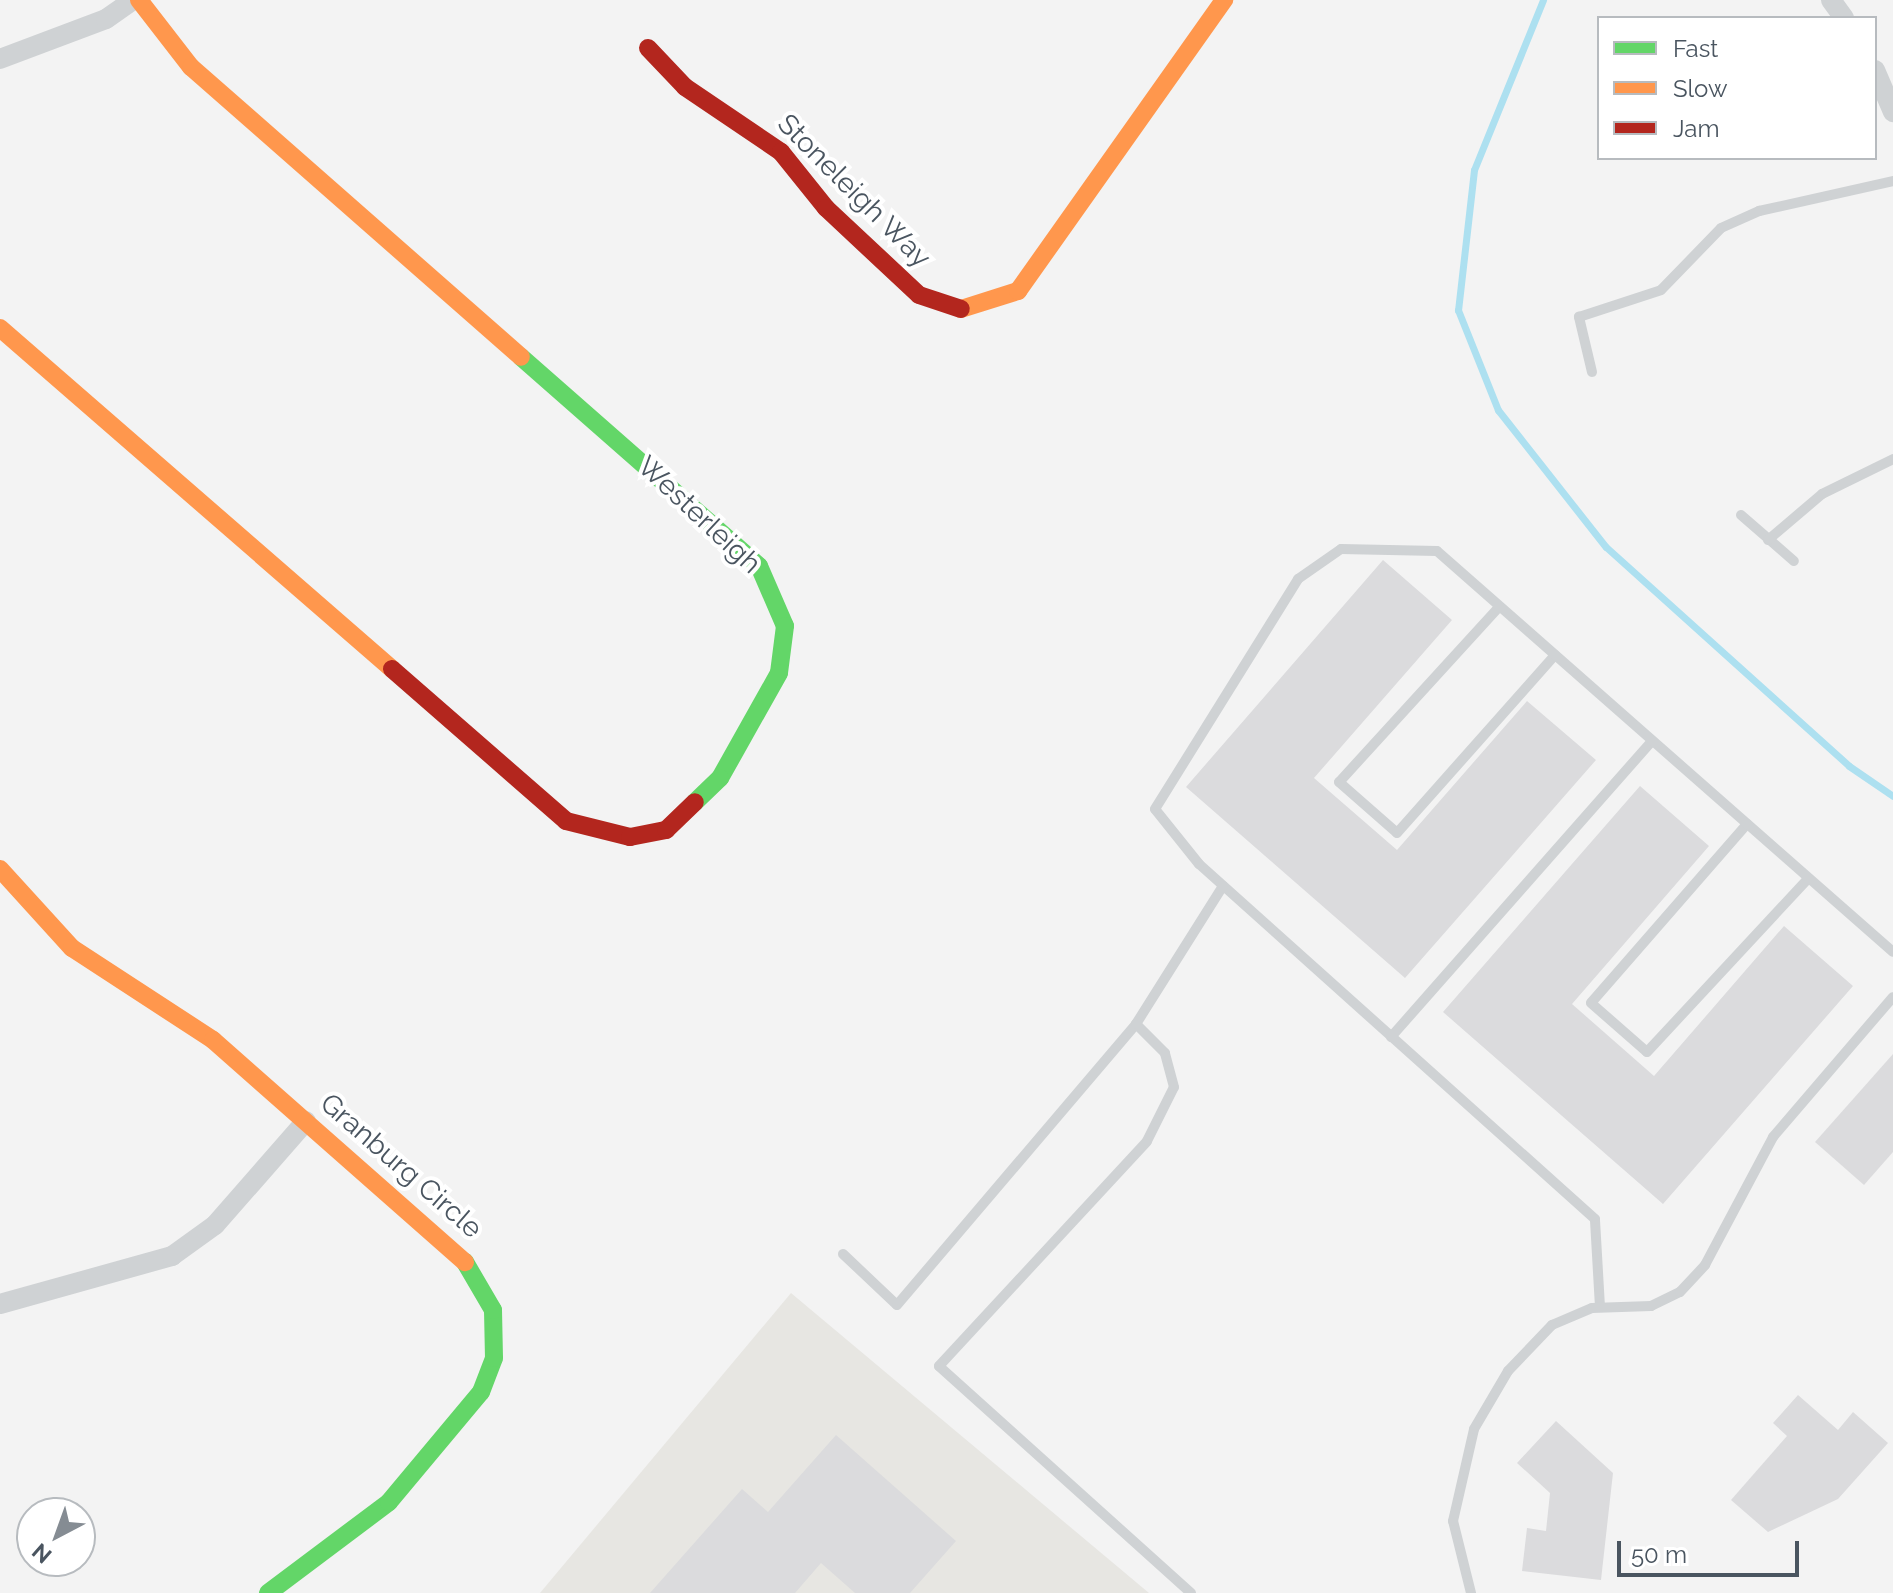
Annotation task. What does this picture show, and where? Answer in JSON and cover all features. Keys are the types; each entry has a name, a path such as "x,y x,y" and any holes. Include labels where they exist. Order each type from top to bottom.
{"street":[{"name":"Westerleigh","path":"0,59 106,19 136,0 191,67 759,566 785,626 779,673 720,778 666,830 630,837 566,821 0,328"},
{"name":"Stoneleigh Way","path":"648,48 685,87 724,107 781,152 826,208 919,295 969,312 1018,291 1224,0"},
{"path":"1877,75 1893,112"},
{"name":"Granburg Circle","path":"0,869 72,948 185,1018 472,1266 493,1310 494,1358 481,1392 389,1502 268,1593"},
{"path":"0,1304 172,1256 215,1225 306,1121"}],"lane":[{"path":"1592,372 1579,317 1661,290 1721,228 1759,211 1893,181"},
{"path":"1768,540 1822,494 1893,459"},
{"path":"1741,515 1794,561"},
{"path":"1600,1307 1595,1219 1223,886 1155,809 1298,579 1341,549 1437,551 1893,952"},
{"path":"1499,607 1339,782 1397,833 1555,655"},
{"path":"1391,1037 1652,741"},
{"path":"1747,824 1591,1003 1647,1052 1808,879"},
{"path":"843,1254 897,1305 1136,1024 1223,886"},
{"path":"1471,1593 1453,1521 1474,1429 1508,1371 1552,1325 1600,1307 1651,1306 1680,1292 1705,1265 1773,1137 1893,997"},
{"path":"1136,1024 1165,1053 1174,1087 1147,1141 939,1366 1191,1593"}],"shaded area":[{"path":"791,1293 1149,1593 540,1593"}],"building":[{"path":"1383,560 1452,620 1314,778 1397,850 1527,701 1596,760 1405,978 1186,787"},
{"path":"1640,786 1709,846 1572,1004 1654,1076 1784,926 1853,986 1663,1204 1443,1012"},
{"path":"1893,1054 1893,1152 1864,1185 1815,1142"},
{"path":"1798,1395 1838,1430 1853,1412 1888,1443 1838,1499 1768,1532 1731,1500 1787,1436 1773,1423"},
{"path":"1556,1421 1613,1473 1601,1580 1522,1571 1527,1528 1546,1531 1550,1493 1517,1463"},
{"path":"836,1435 956,1541 910,1593 855,1593 821,1563 795,1593 650,1593 742,1489 768,1512"}],"waterway":[{"path":"1543,0 1474,170 1458,310 1498,410 1606,547 1849,766 1893,796"}],"traffic: fast":[{"path":"521,357 759,566 785,626 779,673 720,778 695,802"},
{"path":"268,1593 389,1502 481,1392 494,1358 493,1310 465,1262"}],"traffic: slow":[{"path":"139,0 191,67 521,357"},
{"path":"961,309 1018,291 1224,0"},
{"path":"0,328 392,669"},
{"path":"0,869 72,948 213,1040 465,1262"}],"traffic: jam":[{"path":"648,48 685,87 781,152 826,208 919,295 961,309"},
{"path":"392,669 566,821 630,837 666,830 695,802"}]}
